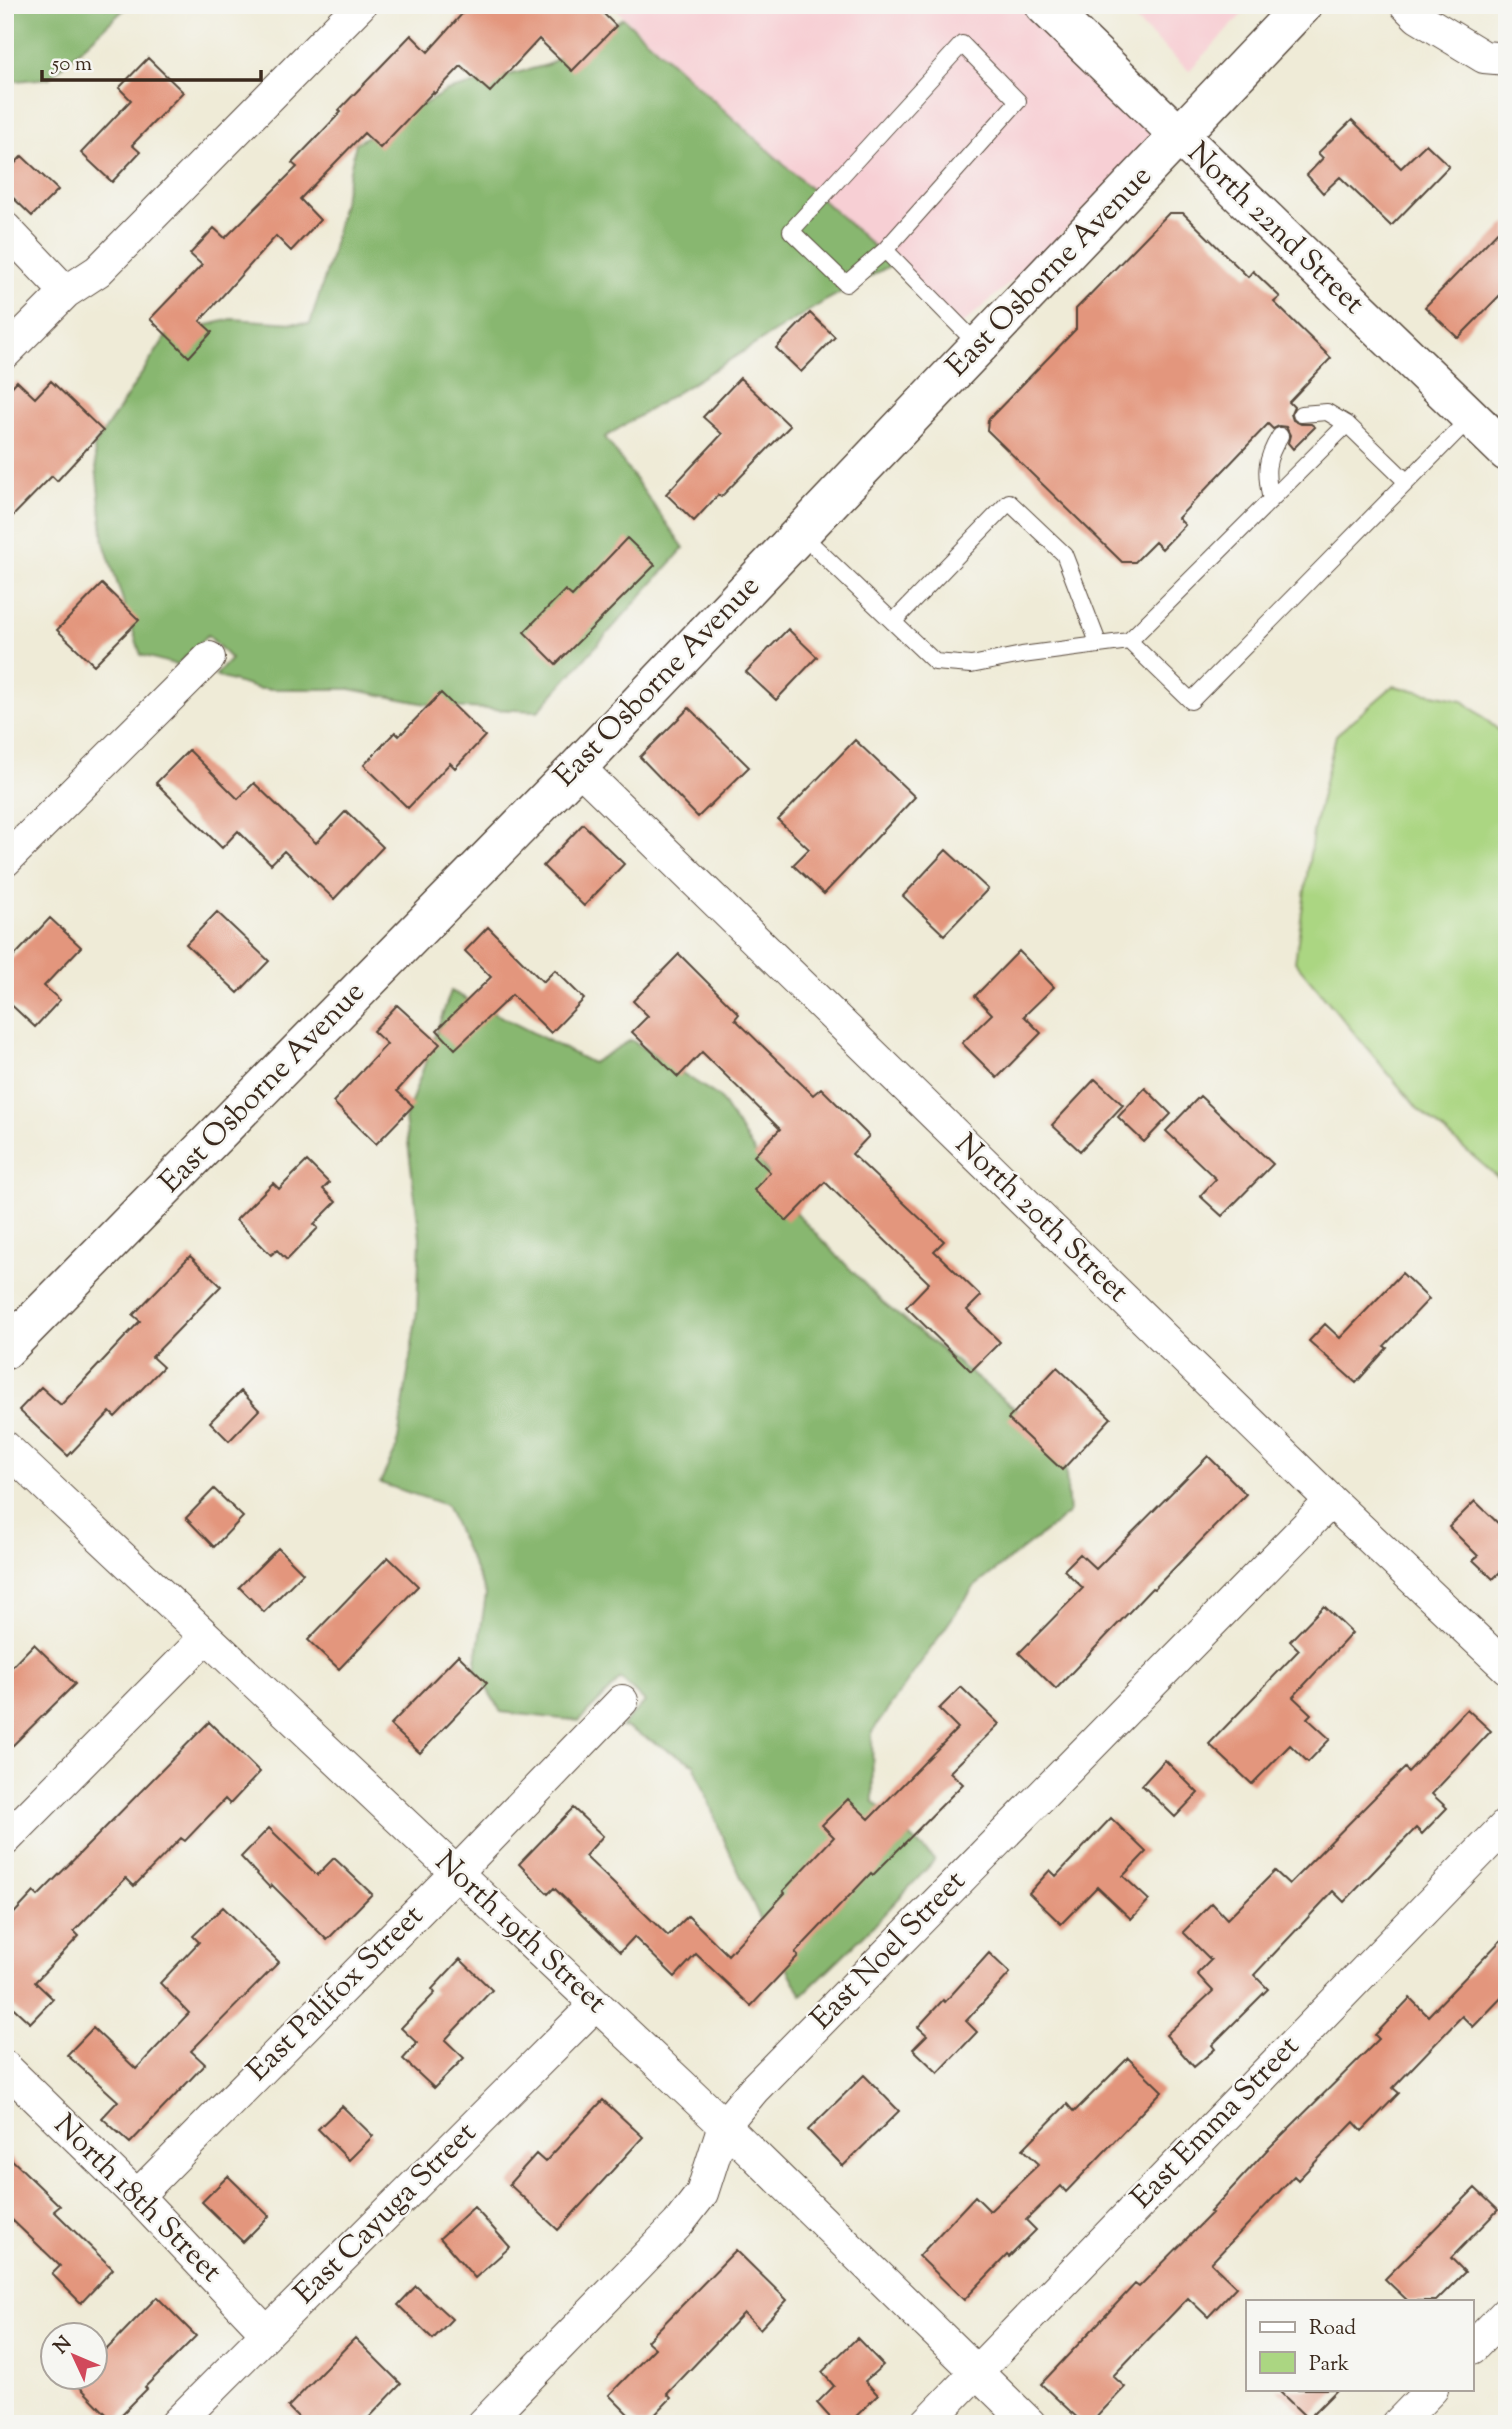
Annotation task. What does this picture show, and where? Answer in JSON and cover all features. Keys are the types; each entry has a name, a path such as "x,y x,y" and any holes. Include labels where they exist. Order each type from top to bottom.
{"street":[{"path":"5,353 66,292 98,271 360,5"},
{"name":"North 22nd Street","path":"1044,5 1507,452"},
{"name":"East Osborne Avenue","path":"5,1350 578,766 1303,5"},
{"path":"1406,5 1418,17 1484,57 1507,59"},
{"path":"5,228 66,292"},
{"path":"5,861 209,658"},
{"name":"North 20th Street","path":"578,766 1331,1501 1507,1668"},
{"name":"North 19th Street","path":"5,1447 724,2125 1030,2424"},
{"name":"East Noel Street","path":"483,2424 678,2224 702,2193 724,2125 754,2089 1331,1501"},
{"path":"5,1840 206,1637"},
{"name":"East Palifox Street","path":"137,2196 622,1701"},
{"name":"East Emma Street","path":"926,2424 1507,1824"},
{"name":"East Cayuga Street","path":"176,2424 596,2004"},
{"name":"North 18th Street","path":"5,2067 137,2196 267,2333"},
{"path":"1474,2346 1507,2312"},
{"path":"1398,2424 1431,2390"}],"lane":[{"path":"962,44 1018,101 885,250 846,284 791,231 962,44"},
{"path":"885,250 979,346"},
{"path":"1301,414 1327,412 1347,424 1407,482"},
{"path":"1129,641 1191,701 1471,417"},
{"path":"800,533 935,662 971,665 1022,654 1129,641 1347,424"},
{"path":"1271,500 1266,478 1269,454 1280,436"},
{"path":"893,622 1009,502 1064,554 1099,645"}],"shaded area":[{"path":"611,5 1022,5 1156,135 1039,258 960,326"},
{"path":"1119,5 1251,5 1189,71"}],"green space":[{"path":"5,5 129,5 49,78 5,82"},
{"path":"623,18 893,264 825,301 605,437 684,548 538,711 442,707 350,689 259,689 215,676 231,659 208,635 177,665 141,655 104,543 94,447 167,335 232,319 310,324 331,257 356,143 447,91 547,65"},
{"path":"1393,686 1462,700 1507,737 1507,1185 1418,1109 1295,962 1313,832 1336,735"},
{"path":"451,991 592,1063 631,1040 719,1097 790,1207 883,1303 1064,1448 1069,1513 974,1587 872,1732 873,1801 935,1860 802,1995 762,1923 721,1833 694,1764 628,1728 621,1727 645,1702 621,1679 579,1721 501,1712 475,1669 486,1594 446,1505 380,1483 397,1447 417,1311 420,1237 405,1119"}],"building":[{"path":"470,5 595,5 616,26 572,71 539,39 490,92 461,66 380,148 364,133 300,199 320,220 291,251 276,236 200,321 212,332 189,357 150,319 202,265 190,254 214,228 225,238 297,167 292,163 411,35 428,52"},
{"path":"148,58 183,92 132,145 140,152 112,182 81,153 131,100 119,88"},
{"path":"1352,120 1401,168 1426,144 1449,166 1391,226 1340,177 1323,193 1307,175 1323,158 1318,153"},
{"path":"22,156 58,190 32,216 5,190 5,174"},
{"path":"1169,213 1183,213 1248,277 1253,271 1280,297 1274,302 1331,358 1289,402 1294,407 1291,414 1293,420 1315,427 1293,449 1288,443 1290,435 1286,427 1273,429 1268,424 1178,518 1185,525 1162,549 1155,542 1135,562 1122,562 987,430 988,420 1076,329 1076,309"},
{"path":"1507,222 1507,288 1458,338 1425,307"},
{"path":"810,313 835,337 801,372 776,348"},
{"path":"740,378 790,426 694,521 666,494 722,434 703,417"},
{"path":"17,381 35,398 51,381 103,431 57,481 52,476 5,524 5,394"},
{"path":"627,538 655,565 556,664 524,632 565,590 572,596"},
{"path":"102,584 139,620 94,665 57,630"},
{"path":"788,629 817,657 776,700 746,672"},
{"path":"441,693 485,736 455,768 450,763 408,808 364,765 395,732 399,736"},
{"path":"689,708 749,767 698,817 640,757"},
{"path":"855,740 915,797 824,894 793,865 809,849 778,820"},
{"path":"189,750 238,799 254,783 316,843 346,811 383,847 334,899 284,851 271,864 238,831 222,848 156,783"},
{"path":"583,824 624,864 584,906 543,866"},
{"path":"946,850 988,889 944,935 903,896"},
{"path":"217,912 269,961 238,993 186,944"},
{"path":"50,918 81,947 44,986 60,1000 35,1027 5,999 5,966"},
{"path":"488,927 543,982 555,970 584,999 551,1033 512,995 455,1049 437,1030 491,977 465,951"},
{"path":"1019,951 1054,987 1024,1016 1041,1033 997,1078 962,1043 992,1014 975,996"},
{"path":"679,954 739,1014 735,1019 813,1095 821,1088 869,1136 852,1154 944,1241 934,1251 981,1296 967,1310 1000,1342 971,1371 906,1307 929,1283 825,1182 787,1221 754,1190 770,1172 754,1156 780,1129 702,1052 678,1077 632,1032 648,1016 633,1001"},
{"path":"397,1005 440,1044 397,1091 413,1106 376,1144 333,1102 387,1044 373,1031"},
{"path":"1095,1079 1123,1105 1080,1151 1052,1125"},
{"path":"1145,1088 1171,1114 1144,1142 1118,1117"},
{"path":"1200,1096 1273,1164 1222,1216 1200,1196 1216,1179 1166,1131"},
{"path":"307,1161 329,1183 323,1189 336,1202 314,1224 318,1228 287,1260 277,1250 271,1255 236,1220 273,1183 279,1189"},
{"path":"190,1256 221,1286 152,1357 163,1367 115,1417 110,1412 68,1456 19,1410 41,1387 61,1405 140,1321 133,1315"},
{"path":"1402,1273 1429,1299 1384,1346 1387,1348 1356,1383 1309,1341 1325,1324 1340,1338"},
{"path":"1057,1367 1111,1418 1062,1470 1008,1419"},
{"path":"241,1391 259,1410 229,1441 210,1422"},
{"path":"1208,1456 1246,1494 1056,1689 1019,1653 1083,1588 1064,1570 1080,1554 1096,1569"},
{"path":"214,1489 243,1517 214,1547 186,1518"},
{"path":"1475,1501 1507,1532 1507,1565 1493,1579 1473,1560 1478,1556 1449,1527"},
{"path":"278,1548 303,1573 264,1612 239,1587"},
{"path":"388,1557 418,1586 339,1669 308,1640"},
{"path":"1324,1606 1352,1633 1293,1697 1311,1714 1307,1718 1330,1739 1308,1762 1290,1745 1252,1784 1209,1744 1299,1650 1290,1641"},
{"path":"34,1644 75,1684 5,1753 5,1674"},
{"path":"458,1655 487,1683 420,1753 390,1725"},
{"path":"961,1687 999,1724 950,1772 963,1784 873,1875 871,1873 795,1953 798,1956 751,2006 696,1954 675,1977 634,1937 620,1952 554,1888 548,1894 519,1864 573,1808 603,1836 585,1856 668,1936 688,1916 728,1955 834,1837 822,1825 848,1799 869,1819 958,1728 939,1709"},
{"path":"1467,1709 1491,1731 1432,1794 1447,1808 1422,1834 1416,1828 1344,1902 1333,1891 1254,1975 1268,1989 1212,2045 1215,2049 1194,2067 1166,2035 1213,1991 1197,1974 1211,1960 1183,1932 1212,1903 1227,1919 1275,1871 1289,1884 1405,1768 1408,1772"},
{"path":"209,1722 260,1772 230,1804 225,1799 185,1841 181,1838 134,1886 126,1878 74,1931 79,1936 35,1982 53,1999 30,2023 5,2000 5,1923 34,1892 38,1896"},
{"path":"1165,1760 1198,1793 1175,1817 1142,1785"},
{"path":"1111,1818 1146,1852 1123,1876 1149,1900 1131,1919 1097,1887 1061,1924 1029,1893 1050,1870 1056,1876"},
{"path":"269,1828 317,1875 334,1858 372,1894 327,1940 272,1885 270,1888 241,1857"},
{"path":"223,1907 279,1962 191,2051 205,2064 130,2143 102,2118 118,2101 67,2055 93,2028 136,2069 189,2013 160,1983 199,1942 193,1936"},
{"path":"1507,1934 1507,1992 1473,2027 1462,2016 1393,2088 1399,2093 1362,2131 1354,2122 1298,2180 1294,2176 1211,2263 1236,2287 1208,2317 1188,2298 1113,2376 1125,2387 1090,2424 1084,2424 1041,2384 1135,2284 1139,2287 1212,2213 1210,2212 1267,2150 1379,2039 1375,2035 1410,1998 1428,2016"},
{"path":"989,1953 1010,1973 966,2021 977,2032 938,2073 913,2049 927,2035 918,2027 943,2000 945,2002"},
{"path":"460,1959 492,1990 445,2040 464,2058 434,2088 403,2059 417,2043 401,2028 435,1993 432,1989"},
{"path":"1128,2058 1162,2091 1066,2192 1061,2186 1026,2220 1036,2230 1009,2257 1007,2255 964,2300 919,2256 975,2196 990,2211 1039,2164 1023,2149 1067,2104 1074,2112"},
{"path":"864,2075 899,2111 843,2166 808,2130"},
{"path":"603,2100 643,2137 558,2230 509,2184 536,2154 545,2162"},
{"path":"342,2106 373,2136 349,2160 318,2129"},
{"path":"5,2153 60,2206 54,2211 113,2269 81,2303 52,2274 60,2266 5,2213"},
{"path":"228,2176 269,2216 243,2242 202,2202"},
{"path":"1475,2188 1498,2210 1451,2258 1465,2272 1437,2300 1407,2300 1385,2279"},
{"path":"474,2207 510,2247 475,2278 440,2238"},
{"path":"736,2250 787,2300 760,2329 744,2313 667,2394 671,2398 646,2424 638,2424 609,2395 655,2348 647,2341"},
{"path":"416,2286 452,2319 433,2339 398,2305"},
{"path":"157,2297 196,2336 114,2422 83,2390 108,2390 108,2348"},
{"path":"355,2338 401,2384 363,2424 305,2424 288,2407"},
{"path":"857,2338 883,2365 865,2381 878,2395 848,2424 836,2424 817,2403 834,2386 822,2372"},
{"path":"1278,2390 1337,2390 1308,2419"}]}
